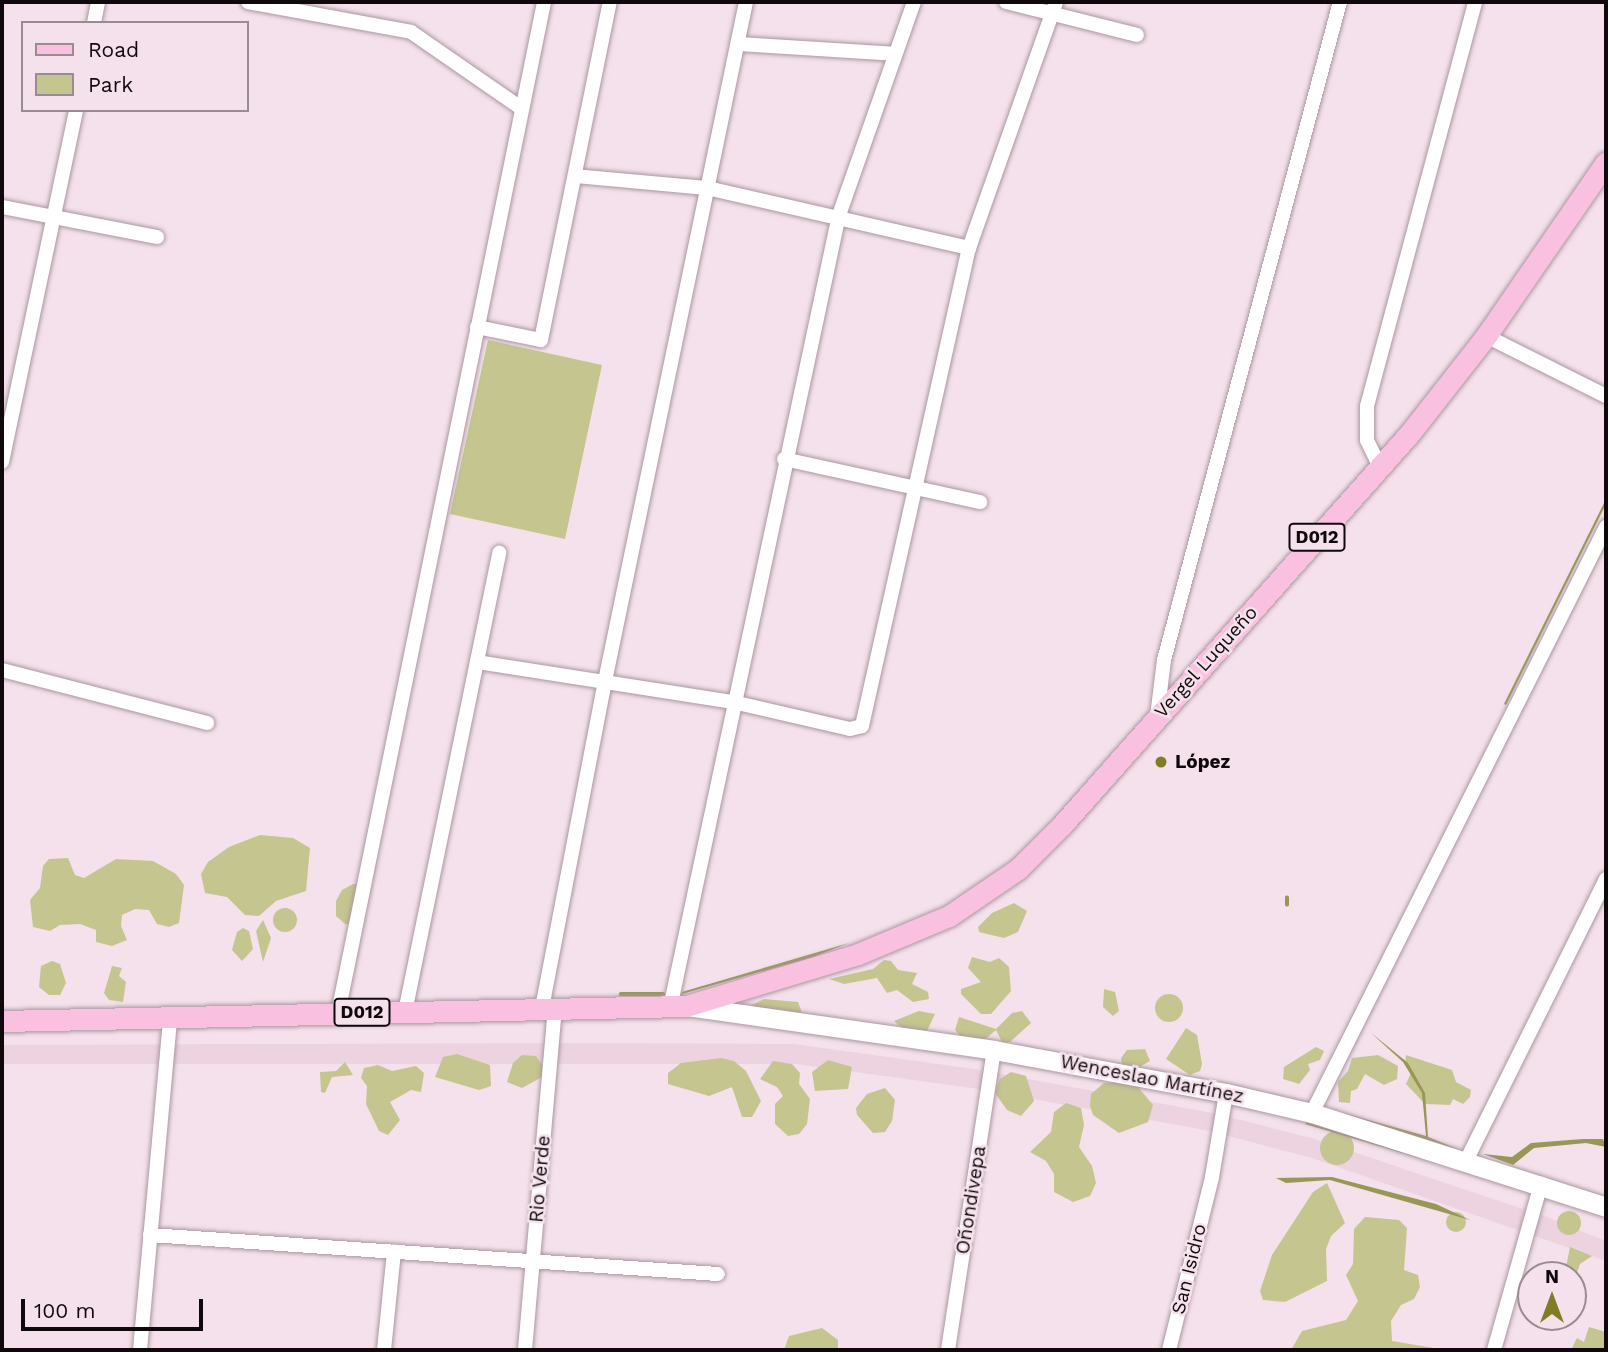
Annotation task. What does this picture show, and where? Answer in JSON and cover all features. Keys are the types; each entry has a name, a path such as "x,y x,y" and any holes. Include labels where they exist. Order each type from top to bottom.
{"main road":[{"name":"Vergel Luqueño","path":"678,1007 899,939 968,905 1018,869 1157,718 1380,467 1486,336 1606,162"},
{"name":"D012","path":"2,1021 678,1007"},
{"name":"Wenceslao Martínez","path":"678,1007 994,1049 1226,1093 1312,1113 1541,1184 1606,1207"}],"street":[{"path":"94,21 98,2"},
{"path":"248,2 411,32 522,109"},
{"path":"338,1013 544,2"},
{"path":"477,327 541,340 610,2"},
{"name":"Rio Verde","path":"526,1350 549,1008 605,681 746,2"},
{"path":"678,1007 733,702 839,215 914,2"},
{"path":"1006,2 1054,8 1137,35"},
{"path":"1157,718 1164,660 1340,2"},
{"path":"1380,467 1367,440 1367,406 1475,2"},
{"path":"477,662 733,702 850,729 862,726 913,487 969,248 1054,8"},
{"path":"738,44 895,54"},
{"path":"2,462 76,112"},
{"path":"575,176 707,188 839,215 969,248"},
{"path":"2,207 157,237"},
{"path":"1486,336 1606,396"},
{"path":"784,459 980,502"},
{"path":"1312,1113 1606,527"},
{"path":"405,1012 499,553"},
{"path":"2,670 207,723"},
{"path":"1466,1161 1606,879"},
{"path":"140,1350 170,1019"},
{"name":"Oñondivepa","path":"948,1350 994,1049"},
{"name":"San Isidro","path":"1169,1350 1209,1188 1226,1093"},
{"path":"1494,1350 1541,1184"},
{"path":"150,1235 718,1275"},
{"path":"384,1350 394,1252"}],"shaded area":[{"path":"1606,499 1606,504 1506,705 1504,704"},
{"path":"849,943 813,957 682,994 682,992"},
{"path":"1370,1032 1408,1063 1425,1093 1428,1137 1460,1150 1325,1108 1426,1136 1422,1093 1403,1062"},
{"path":"794,1044 974,1069 1218,1114 1315,1139 1547,1217 1606,1241 1606,1261 1312,1158 1205,1130 972,1088 796,1064 2,1064 2,1045"},
{"path":"1307,1122 1456,1169 1305,1124"},
{"path":"1603,1139 1606,1147 1586,1143 1534,1148 1513,1165 1483,1154 1512,1157 1531,1143"},
{"path":"1332,1177 1436,1204 1470,1220 1330,1180 1286,1183 1276,1178"}],"green space":[{"path":"488,340 602,365 565,539 450,514"},
{"path":"260,835 293,838 310,848 306,891 276,901 259,916 245,915 227,897 205,893 201,874 208,862 229,847"},
{"path":"68,858 75,875 84,878 116,859 153,861 176,874 184,885 179,923 169,927 157,924 149,910 135,909 122,915 121,926 127,940 112,946 96,942 96,930 80,924 60,925 50,931 33,927 30,900 40,888 43,866 49,859"},
{"path":"353,884 363,884 366,913 355,923 345,924 336,916 336,901 342,890"},
{"path":"1014,903 1027,911 1018,932 1004,938 979,932 978,927 992,913"},
{"path":"285,908 296,915 297,920 290,931 285,932 274,925 273,920 280,909"},
{"path":"263,920 271,938 263,962 256,931"},
{"path":"243,928 249,931 253,949 242,961 232,950 237,932"},
{"path":"972,957 990,962 999,958 1009,967 1011,991 991,1014 981,1014 961,994 961,989 981,982 968,968"},
{"path":"884,960 891,961 898,970 917,973 912,984 928,992 929,999 913,1002 897,990 887,993 877,978 844,984 829,979 873,969"},
{"path":"52,961 60,964 66,983 60,995 49,995 39,987 41,966"},
{"path":"112,966 122,968 119,976 126,982 123,1002 109,1000 104,993"},
{"path":"1104,989 1115,992 1119,1011 1113,1016 1103,1007"},
{"path":"1169,994 1179,998 1183,1008 1179,1018 1169,1022 1159,1018 1155,1008 1159,998"},
{"path":"764,999 798,1002 802,1013 750,1006"},
{"path":"919,1011 935,1014 926,1033 904,1030 894,1021"},
{"path":"1022,1011 1031,1023 1010,1042 1002,1042 996,1030 983,1041 961,1037 955,1030 959,1017 996,1029 1012,1013"},
{"path":"1186,1028 1197,1035 1202,1064 1200,1071 1190,1075 1166,1059"},
{"path":"1316,1047 1324,1051 1320,1060 1308,1064 1310,1070 1299,1084 1283,1079 1284,1067"},
{"path":"1145,1049 1150,1061 1134,1070 1122,1065 1121,1058 1127,1050"},
{"path":"457,1054 490,1065 491,1086 479,1090 435,1077 443,1057"},
{"path":"522,1055 536,1056 543,1066 542,1077 522,1088 507,1082 513,1063"},
{"path":"1378,1055 1398,1066 1397,1079 1384,1085 1365,1074 1357,1089 1351,1091 1350,1103 1339,1102 1338,1082 1348,1071 1352,1058"},
{"path":"1406,1055 1452,1070 1456,1082 1471,1090 1470,1097 1463,1104 1453,1099 1450,1105 1425,1104 1406,1084 1412,1071 1405,1064"},
{"path":"721,1058 734,1061 746,1071 761,1101 752,1117 742,1117 732,1087 709,1096 668,1084 668,1073 681,1063"},
{"path":"828,1060 852,1067 848,1089 815,1091 812,1072"},
{"path":"773,1061 792,1064 800,1073 799,1084 810,1099 807,1124 799,1134 788,1136 775,1124 775,1104 783,1096 777,1087 760,1079"},
{"path":"345,1062 353,1075 332,1077 325,1093 321,1092 320,1072 336,1071"},
{"path":"378,1065 392,1071 416,1066 424,1073 421,1092 411,1090 390,1102 400,1120 388,1135 379,1131 366,1104 367,1086 361,1078 364,1068"},
{"path":"1011,1072 1026,1076 1034,1101 1021,1116 1007,1110 995,1093 1000,1079"},
{"path":"1121,1082 1138,1087 1153,1105 1148,1122 1119,1133 1093,1115 1090,1106 1091,1094 1104,1083"},
{"path":"885,1088 895,1100 892,1121 885,1132 873,1133 857,1115 856,1108 867,1094"},
{"path":"1066,1103 1081,1108 1084,1125 1079,1147 1092,1166 1096,1183 1090,1196 1073,1202 1054,1192 1054,1174 1046,1161 1030,1152 1051,1132 1054,1112"},
{"path":"1337,1131 1349,1136 1354,1148 1349,1160 1337,1165 1325,1160 1320,1148 1325,1136"},
{"path":"1327,1183 1345,1223 1331,1236 1326,1249 1327,1281 1285,1302 1263,1300 1260,1291 1272,1255 1313,1192"},
{"path":"1569,1211 1577,1215 1581,1223 1577,1231 1569,1235 1561,1231 1557,1223 1561,1215"},
{"path":"1452,1212 1460,1212 1466,1222 1460,1232 1452,1232 1446,1226 1446,1218"},
{"path":"1365,1217 1399,1220 1407,1228 1404,1270 1418,1275 1420,1287 1414,1299 1401,1305 1391,1321 1392,1341 1446,1350 1291,1350 1302,1331 1346,1320 1358,1301 1346,1275 1353,1264 1354,1229"},
{"path":"1570,1247 1592,1256 1584,1261 1567,1261"},
{"path":"1589,1327 1606,1332 1606,1350 1571,1350 1577,1338 1584,1342"},
{"path":"822,1328 838,1340 838,1350 784,1350 789,1336"}],"waterway":[{"path":"1287,898 1287,905"},
{"path":"621,994 663,994"}],"place":[{"name":"López","path":"1161,762"}]}
